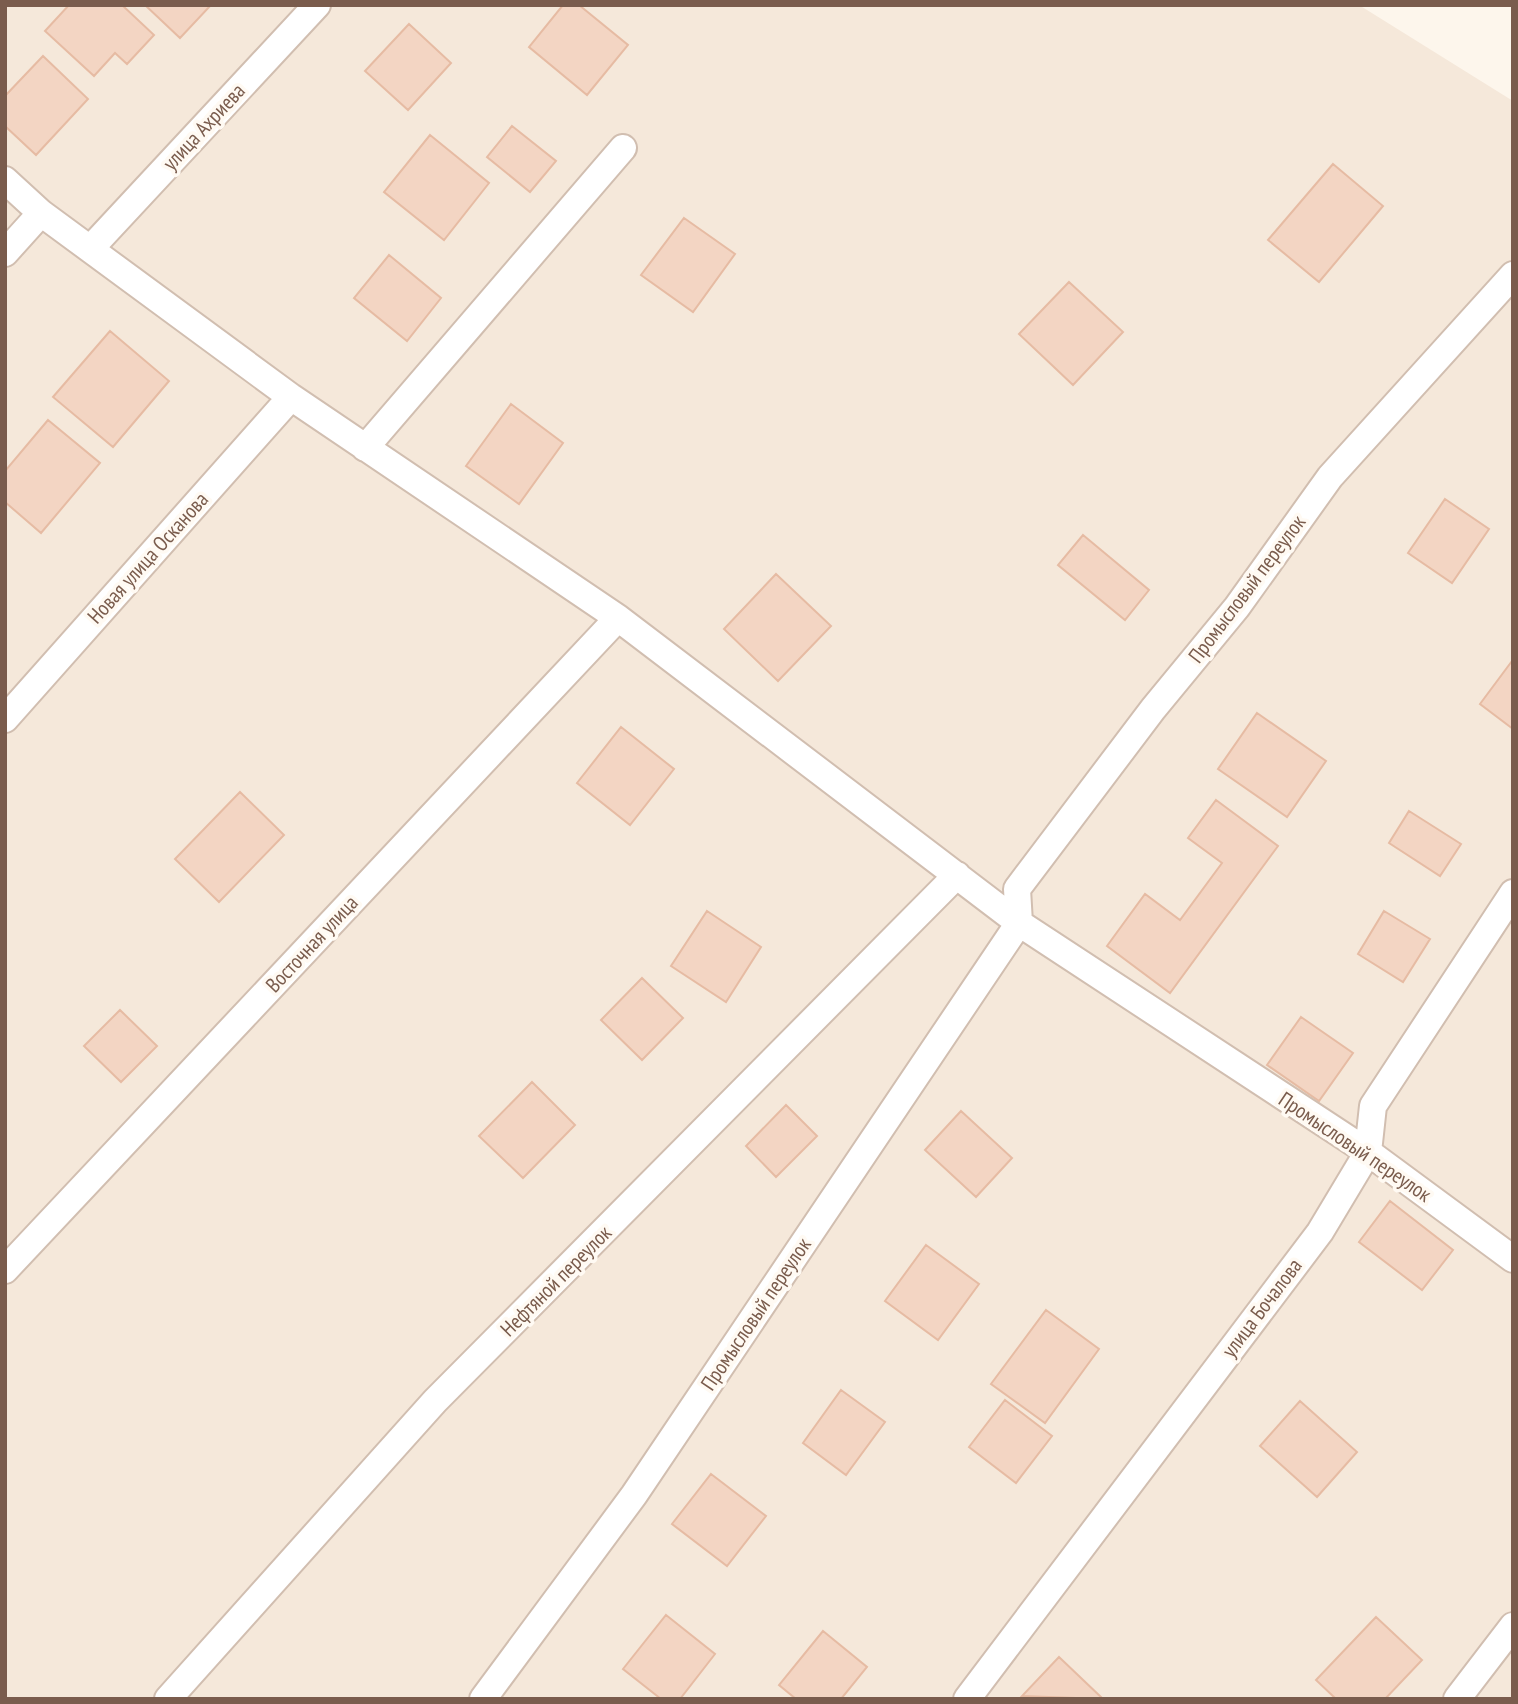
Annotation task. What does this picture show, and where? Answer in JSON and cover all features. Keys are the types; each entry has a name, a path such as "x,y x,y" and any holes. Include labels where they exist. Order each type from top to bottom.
{"street":[{"name":"улица Ахриева","path":"90,249 317,5"},
{"path":"366,448 622,148"},
{"path":"5,180 41,213 291,397 618,618 1019,923"},
{"path":"5,253 41,213"},
{"name":"Промысловый переулок","path":"483,1699 634,1495 1019,923 1017,889 1145,720 1237,607 1330,477 1513,275"},
{"name":"Новая улица Осканова","path":"5,719 291,397"},
{"name":"Восточная улица","path":"5,1269 618,618"},
{"name":"Нефтяной переулок","path":"169,1699 435,1401 957,876"},
{"name":"улица Бочалова","path":"967,1699 1320,1232 1368,1152 1373,1106 1513,893"},
{"name":"Промысловый переулок","path":"1019,923 1368,1152 1513,1259"},
{"path":"1457,1699 1513,1626"}],"shaded area":[{"path":"5,5 1359,5 1513,101 1513,1699 5,1699"}],"building":[{"path":"69,5 122,5 154,35 127,64 115,53 94,76 45,31"},
{"path":"145,5 211,5 180,38"},
{"path":"563,5 579,5 628,45 587,95 529,47"},
{"path":"409,24 451,63 408,110 365,71"},
{"path":"43,56 88,99 36,155 5,126 5,96"},
{"path":"512,126 556,161 530,192 487,157"},
{"path":"430,135 489,183 444,240 384,192"},
{"path":"1333,164 1383,206 1319,282 1268,240"},
{"path":"684,218 735,254 693,312 641,275"},
{"path":"389,255 441,298 407,341 354,298"},
{"path":"1069,282 1123,332 1073,385 1019,334"},
{"path":"110,331 169,381 113,447 53,397"},
{"path":"511,404 563,443 519,504 466,466"},
{"path":"48,420 100,463 41,533 5,502 5,471"},
{"path":"1445,499 1489,529 1452,583 1408,553"},
{"path":"1083,535 1149,590 1125,620 1058,565"},
{"path":"776,574 831,626 778,681 724,629"},
{"path":"1513,662 1513,729 1480,704"},
{"path":"1257,713 1326,761 1287,817 1218,769"},
{"path":"621,727 674,769 630,825 577,783"},
{"path":"240,792 284,835 219,902 175,859"},
{"path":"1216,800 1278,846 1170,993 1107,946 1145,894 1180,920 1222,863 1188,838"},
{"path":"1409,811 1461,844 1440,876 1389,843"},
{"path":"707,911 761,947 726,1002 671,966"},
{"path":"1384,911 1430,939 1403,982 1358,954"},
{"path":"642,978 683,1018 642,1060 601,1020"},
{"path":"120,1010 157,1046 121,1082 84,1046"},
{"path":"1301,1017 1353,1053 1319,1101 1267,1065"},
{"path":"532,1082 575,1125 523,1178 479,1136"},
{"path":"786,1105 817,1136 776,1177 746,1146"},
{"path":"961,1111 1012,1158 976,1197 925,1150"},
{"path":"1390,1201 1453,1250 1422,1290 1359,1242"},
{"path":"926,1245 979,1284 938,1340 885,1301"},
{"path":"1046,1310 1099,1349 1045,1423 991,1384"},
{"path":"841,1390 885,1422 846,1475 803,1443"},
{"path":"1005,1400 1052,1436 1016,1483 969,1447"},
{"path":"1300,1401 1357,1452 1317,1497 1260,1446"},
{"path":"711,1474 766,1516 727,1566 672,1524"},
{"path":"666,1615 715,1654 680,1699 661,1699 623,1669"},
{"path":"1376,1617 1422,1660 1385,1699 1336,1699 1316,1680"},
{"path":"823,1631 867,1667 841,1699 796,1699 779,1685"},
{"path":"1059,1657 1103,1699 1022,1696"}]}
